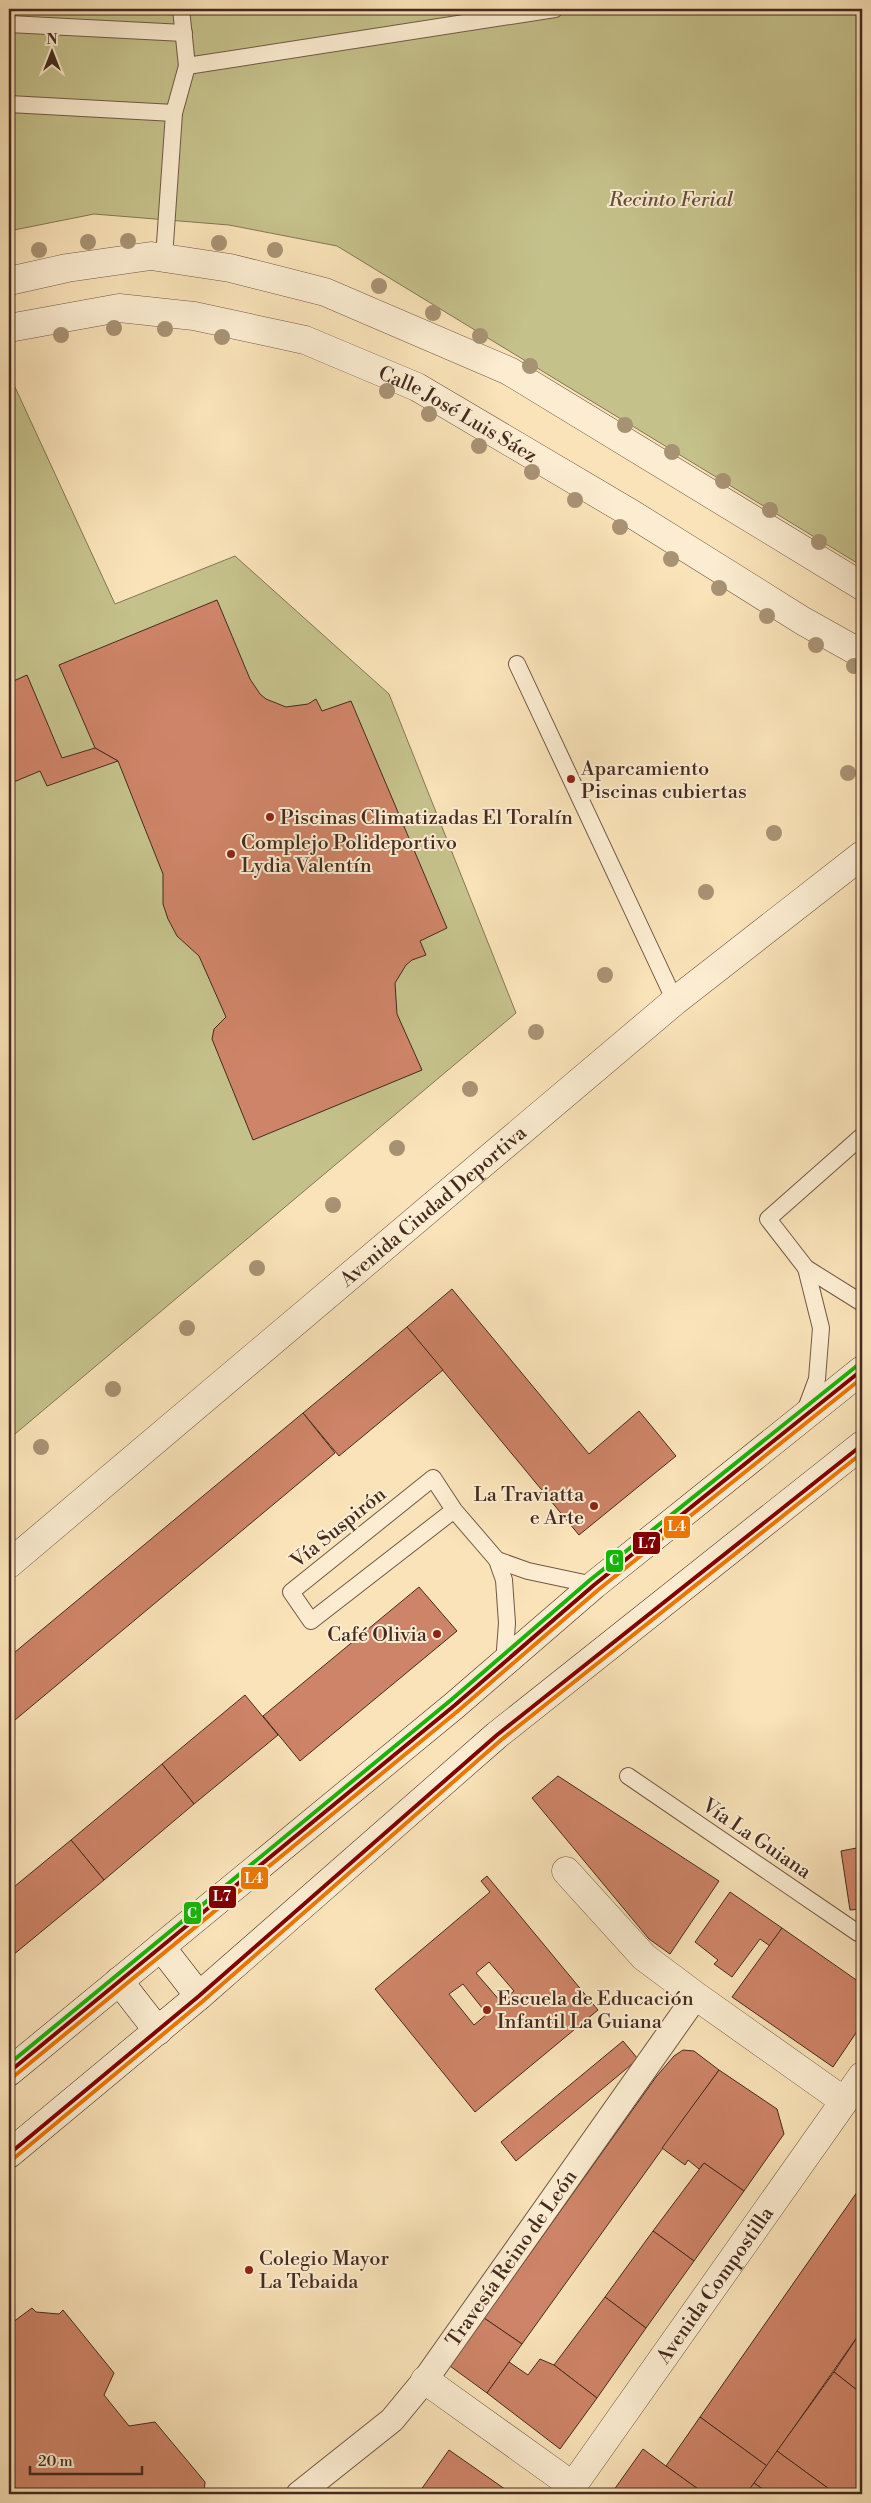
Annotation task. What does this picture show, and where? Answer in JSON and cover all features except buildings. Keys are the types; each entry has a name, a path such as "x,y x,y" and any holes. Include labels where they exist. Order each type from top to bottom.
{"street":[{"path":"9,281 67,268 150,256 230,268 325,292 508,371 862,586"},
{"name":"Calle José Luis Sáez","path":"9,328 118,308 194,316 305,340 417,387 632,514 803,621 862,654"},
{"name":"Avenida Ciudad Deportiva","path":"9,1564 674,1001 862,855"},
{"path":"9,2072 504,1663 594,1586 862,1370"},
{"path":"9,2154 199,1996 497,1735 862,1445"},
{"path":"566,1871 644,1957 844,2101"},
{"path":"161,1947 199,1996"},
{"path":"119,1981 158,2031"},
{"name":"Travesía Reino de León","path":"299,2494 392,2420 425,2380 696,1996"},
{"name":"Avenida Compostilla","path":"570,2490 862,2076"},
{"path":"425,2380 570,2490"}],"lane":[{"path":"164,258 174,114 187,66 181,9"},
{"path":"187,66 555,9"},
{"path":"9,24 184,33"},
{"path":"9,104 174,114"},
{"path":"517,664 674,1001"},
{"path":"862,1136 768,1219 806,1268 862,1303"},
{"path":"802,1419 817,1378 820,1336 816,1301 806,1268"},
{"name":"Vía Suspirón","path":"454,1510 311,1621 291,1592 433,1478 454,1510 497,1560 504,1580 507,1623 504,1663"},
{"name":"Vía Suspirón","path":"497,1560 528,1571 594,1586"},
{"name":"Vía La Guiana","path":"628,1776 858,1933 862,1933"}],"green space":[{"name":"Recinto Ferial","path":"9,9 862,9 862,566 337,246 229,225 94,214 9,231"},
{"name":"Complejo Polideportivo Lydia Valentín","path":"14,385 115,604 235,556 389,694 516,1013 9,1439 9,387"}],"transit line":[{"name":"C","path":"9,2064 451,1700 590,1580 858,1365"},
{"name":"L7","path":"9,2072 455,1705 594,1585 862,1370"},
{"name":"L4","path":"13,2077 459,1710 598,1590 862,1378"},
{"name":"L7","path":"9,2154 199,1996 497,1735 862,1445"},
{"name":"L4","path":"13,2159 203,2001 501,1740 862,1453"}],"place":[{"name":"Aparcamiento Piscinas cubiertas","path":"571,779"},
{"name":"Piscinas Climatizadas El Toralín","path":"270,817"},
{"name":"Complejo Polideportivo Lydia Valentín","path":"231,854"},
{"name":"La Traviatta e Arte","path":"594,1506"},
{"name":"Café Olivia","path":"437,1634"},
{"name":"Escuela de Educación Infantil La Guiana","path":"487,2010"},
{"name":"Colegio Mayor La Tebaida","path":"249,2270"}]}
